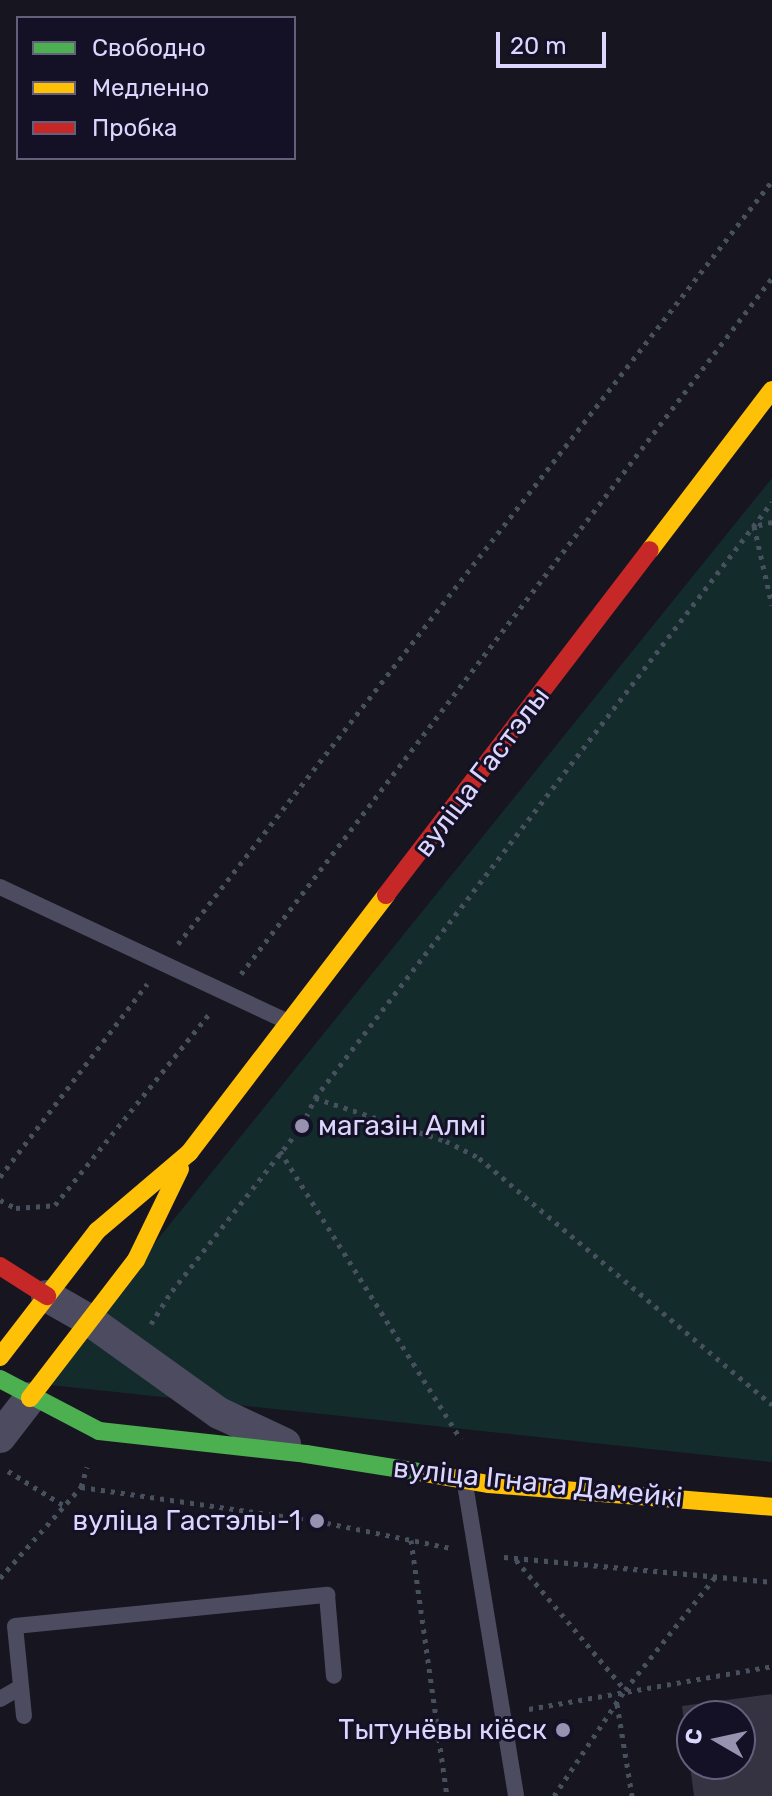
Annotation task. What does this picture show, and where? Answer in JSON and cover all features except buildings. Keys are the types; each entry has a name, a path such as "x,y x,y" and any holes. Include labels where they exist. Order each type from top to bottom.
{"main road":[{"name":"вуліца Гастэлы","path":"0,1357 97,1231 189,1153 772,390"},
{"name":"вуліца Гастэлы","path":"30,1398 136,1260 189,1153"},
{"path":"0,1266 47,1296"},
{"name":"вуліца Ігната Дамейкі","path":"0,1379 30,1398 99,1431 306,1454 489,1484 772,1507"}],"street":[{"name":"вуліца Ігната Дамейкі","path":"47,1296 89,1320 219,1413 306,1454"},
{"name":"вуліца Гастэлы","path":"0,1437 30,1398"}],"lane":[{"path":"0,887 291,1023"},
{"path":"464,1478 516,1796"},
{"path":"24,1716 15,1626 327,1595 334,1676"},
{"path":"0,1699 21,1687"}],"path":[{"path":"0,1177 772,181"},
{"path":"0,1200 16,1208 55,1205 226,993 772,278"},
{"path":"134,1352 172,1291 302,1126 315,1098 772,502"},
{"path":"754,526 772,522"},
{"path":"754,526 772,605"},
{"path":"315,1098 446,1141 479,1158 772,1405"},
{"path":"280,1151 489,1484"},
{"path":"0,1578 81,1487 99,1431"},
{"path":"0,1466 63,1505"},
{"path":"81,1487 317,1521 516,1559 772,1582"},
{"path":"411,1540 447,1796"},
{"path":"516,1559 625,1690"},
{"path":"554,1796 625,1690 716,1576"},
{"path":"501,1714 772,1666"},
{"path":"617,1703 632,1796"}],"green space":[{"path":"772,478 772,1462 41,1384"}],"traffic: fast":[{"path":"0,1379 99,1431 306,1454 424,1473"}],"traffic: slow":[{"path":"650,550 772,390"},
{"path":"0,1357 97,1231 189,1153 386,895"},
{"path":"30,1398 136,1260 180,1169"},
{"path":"424,1473 489,1484 772,1507"}],"traffic: jam":[{"path":"386,895 650,550"},
{"path":"0,1266 47,1296"}],"place":[{"name":"магазін Алмі","path":"302,1126"},
{"name":"вуліца Гастэлы-1","path":"317,1521"},
{"name":"Тытунёвы кіёск","path":"563,1730"}]}
